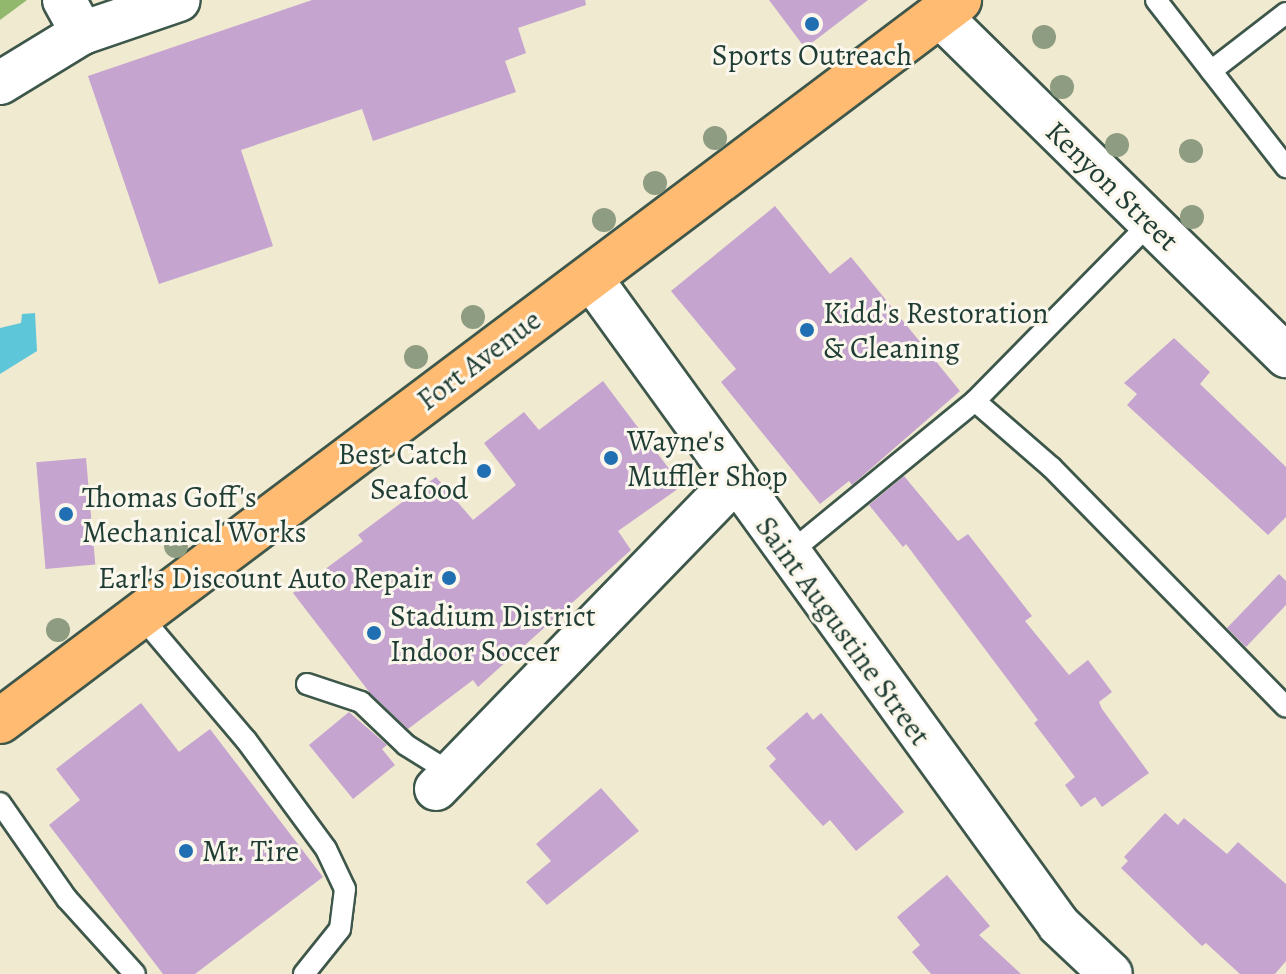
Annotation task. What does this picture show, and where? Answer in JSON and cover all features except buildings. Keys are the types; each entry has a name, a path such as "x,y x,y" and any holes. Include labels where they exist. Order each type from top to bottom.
{"main road":[{"name":"Fort Avenue","path":"0,721 949,8"}],"street":[{"path":"0,83 73,16 179,0"},
{"name":"Kenyon Street","path":"949,8 1150,223 1286,356"},
{"name":"Saint Augustine Street","path":"590,277 787,555 1059,925 1111,974"},
{"path":"443,781 734,481"}],"lane":[{"path":"1156,0 1286,167"},
{"path":"1211,71 1286,13"},
{"path":"787,555 975,401 1150,223"},
{"path":"975,401 1052,468 1286,707"},
{"path":"139,614 246,740 326,849 345,889 340,929 304,974"},
{"path":"307,684 361,702 443,781"},
{"path":"0,803 67,899 135,974"}],"green space":[{"path":"0,0 27,0 0,20"}],"water":[{"path":"35,313 37,351 0,374 0,328 21,323 22,314"}],"place":[{"name":"Sports Outreach","path":"812,24"},
{"name":"Kidd's Restoration & Cleaning","path":"807,330"},
{"name":"Wayne's Muffler Shop","path":"611,458"},
{"name":"Best Catch Seafood","path":"484,471"},
{"name":"Thomas Goff's Mechanical Works","path":"66,514"},
{"name":"Earl's Discount Auto Repair","path":"449,578"},
{"name":"Stadium District Indoor Soccer","path":"374,633"},
{"name":"Mr. Tire","path":"186,851"}]}
